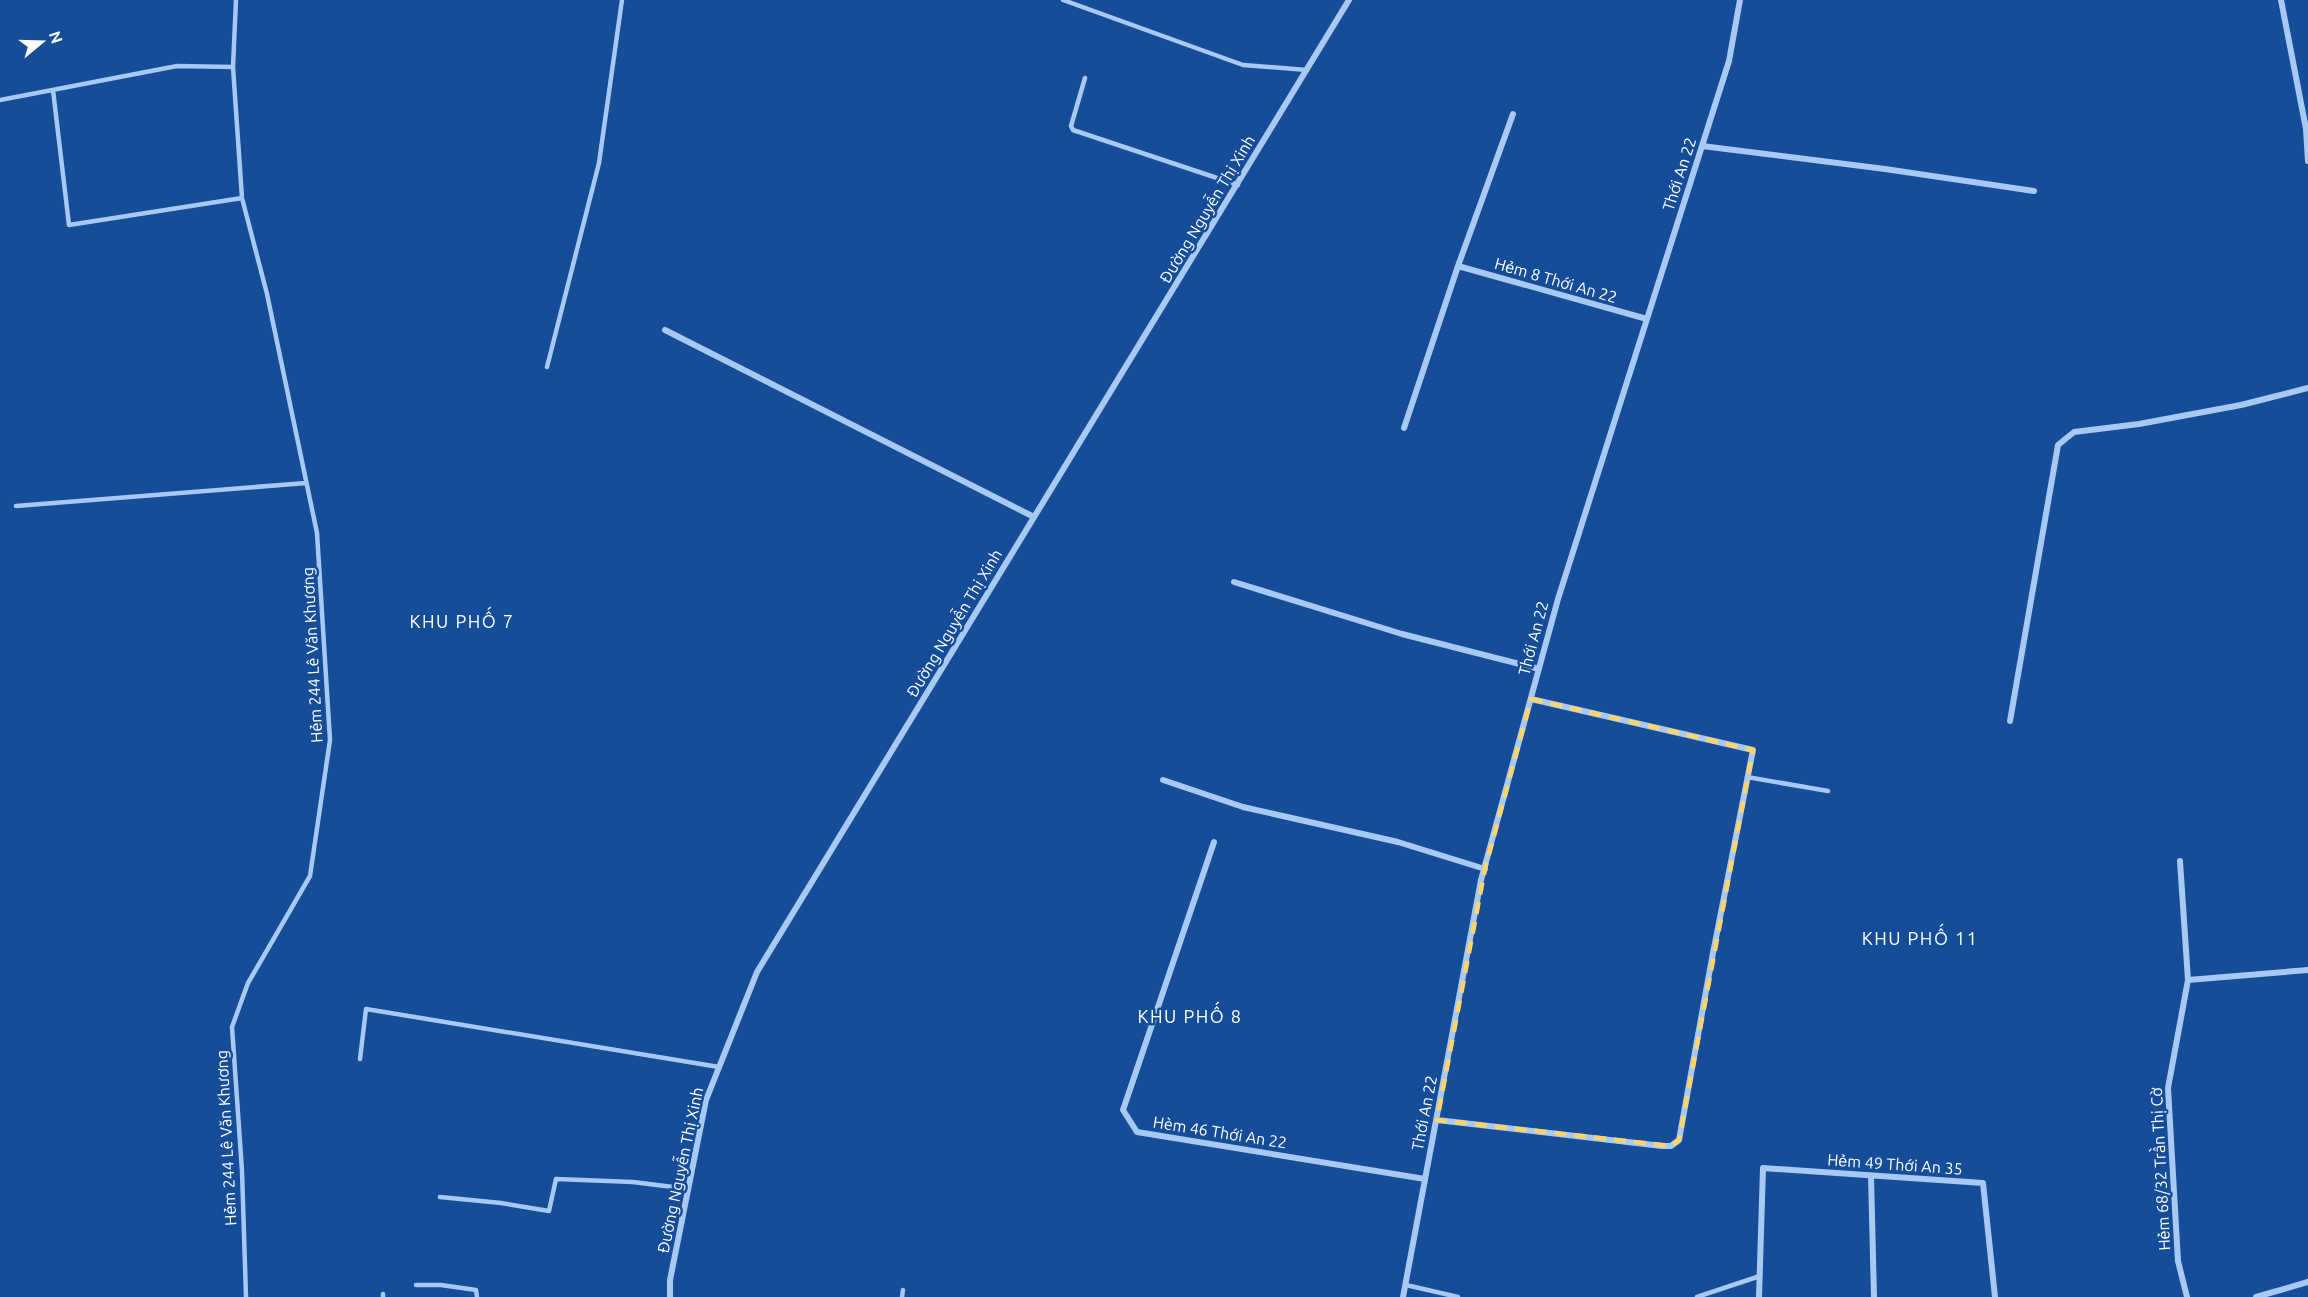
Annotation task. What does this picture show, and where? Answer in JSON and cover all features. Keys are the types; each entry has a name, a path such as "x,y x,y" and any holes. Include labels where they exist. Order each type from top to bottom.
{"street":[{"name":"Đường Nguyễn Thị Xinh","path":"670,1297 670,1280 706,1100 757,972 1349,0"},
{"name":"Thới An 22","path":"1403,1297 1485,869 1561,588 1729,61 1740,0"},
{"path":"2281,0 2306,129 2308,161"},
{"path":"1404,428 1458,266 1514,114"},
{"path":"1702,146 2034,191"},
{"name":"Hẻm 8 Thới An 22","path":"1458,266 1647,319"},
{"path":"665,330 1034,517"},
{"path":"2010,720 2058,445 2074,432 2207,412 2308,388"},
{"path":"1234,582 1402,634 1539,669"},
{"path":"1437,1120 1662,1146 1671,1146 1679,1140 1753,750 1531,699"},
{"path":"1163,780 1243,807 1398,842 1485,869"},
{"name":"Hèm 46 Thới An 22","path":"1214,842 1123,1110 1137,1132 1425,1179"},
{"name":"Hẻm 68/32 Trần Thị Cờ","path":"2180,861 2188,980 2168,1088 2178,1261 2187,1297"},
{"path":"2188,980 2308,970"},
{"name":"Hẻm 49 Thới An 35","path":"1760,1276 1763,1168 1983,1183 1995,1297"},
{"path":"1872,1176 1874,1297"},
{"path":"1759,1297 1760,1276"},
{"path":"2256,1297 2308,1282"}],"lane":[{"name":"Hẻm 244 Lê Văn Khương","path":"236,0 233,67 242,198 267,294 317,533 330,740 310,876 248,983 232,1027 242,1171 246,1297"},
{"path":"547,366 598,162 622,0"},
{"path":"1063,0 1243,65 1307,70"},
{"path":"0,100 177,66 233,67"},
{"path":"1085,78 1073,120 1073,130 1238,185"},
{"path":"53,90 69,225 242,198"},
{"path":"16,506 306,483"},
{"path":"1747,777 1828,791"},
{"path":"360,1059 366,1009 719,1067"},
{"path":"440,1197 501,1203 549,1211 556,1179 633,1182 688,1189"},
{"path":"1697,1297 1760,1276"},
{"path":"416,1285 441,1285 476,1290 477,1297"},
{"path":"1406,1285 1458,1297"},
{"path":"902,1297 903,1290"}],"highlighted area":[{"path":"1531,699 1753,750 1679,1140 1671,1146 1437,1120 1485,869"}],"district":[{"name":"KHU PHỐ 7","path":"462,621"},
{"name":"KHU PHỐ 11","path":"1920,938"},
{"name":"KHU PHỐ 8","path":"1190,1016"}]}
